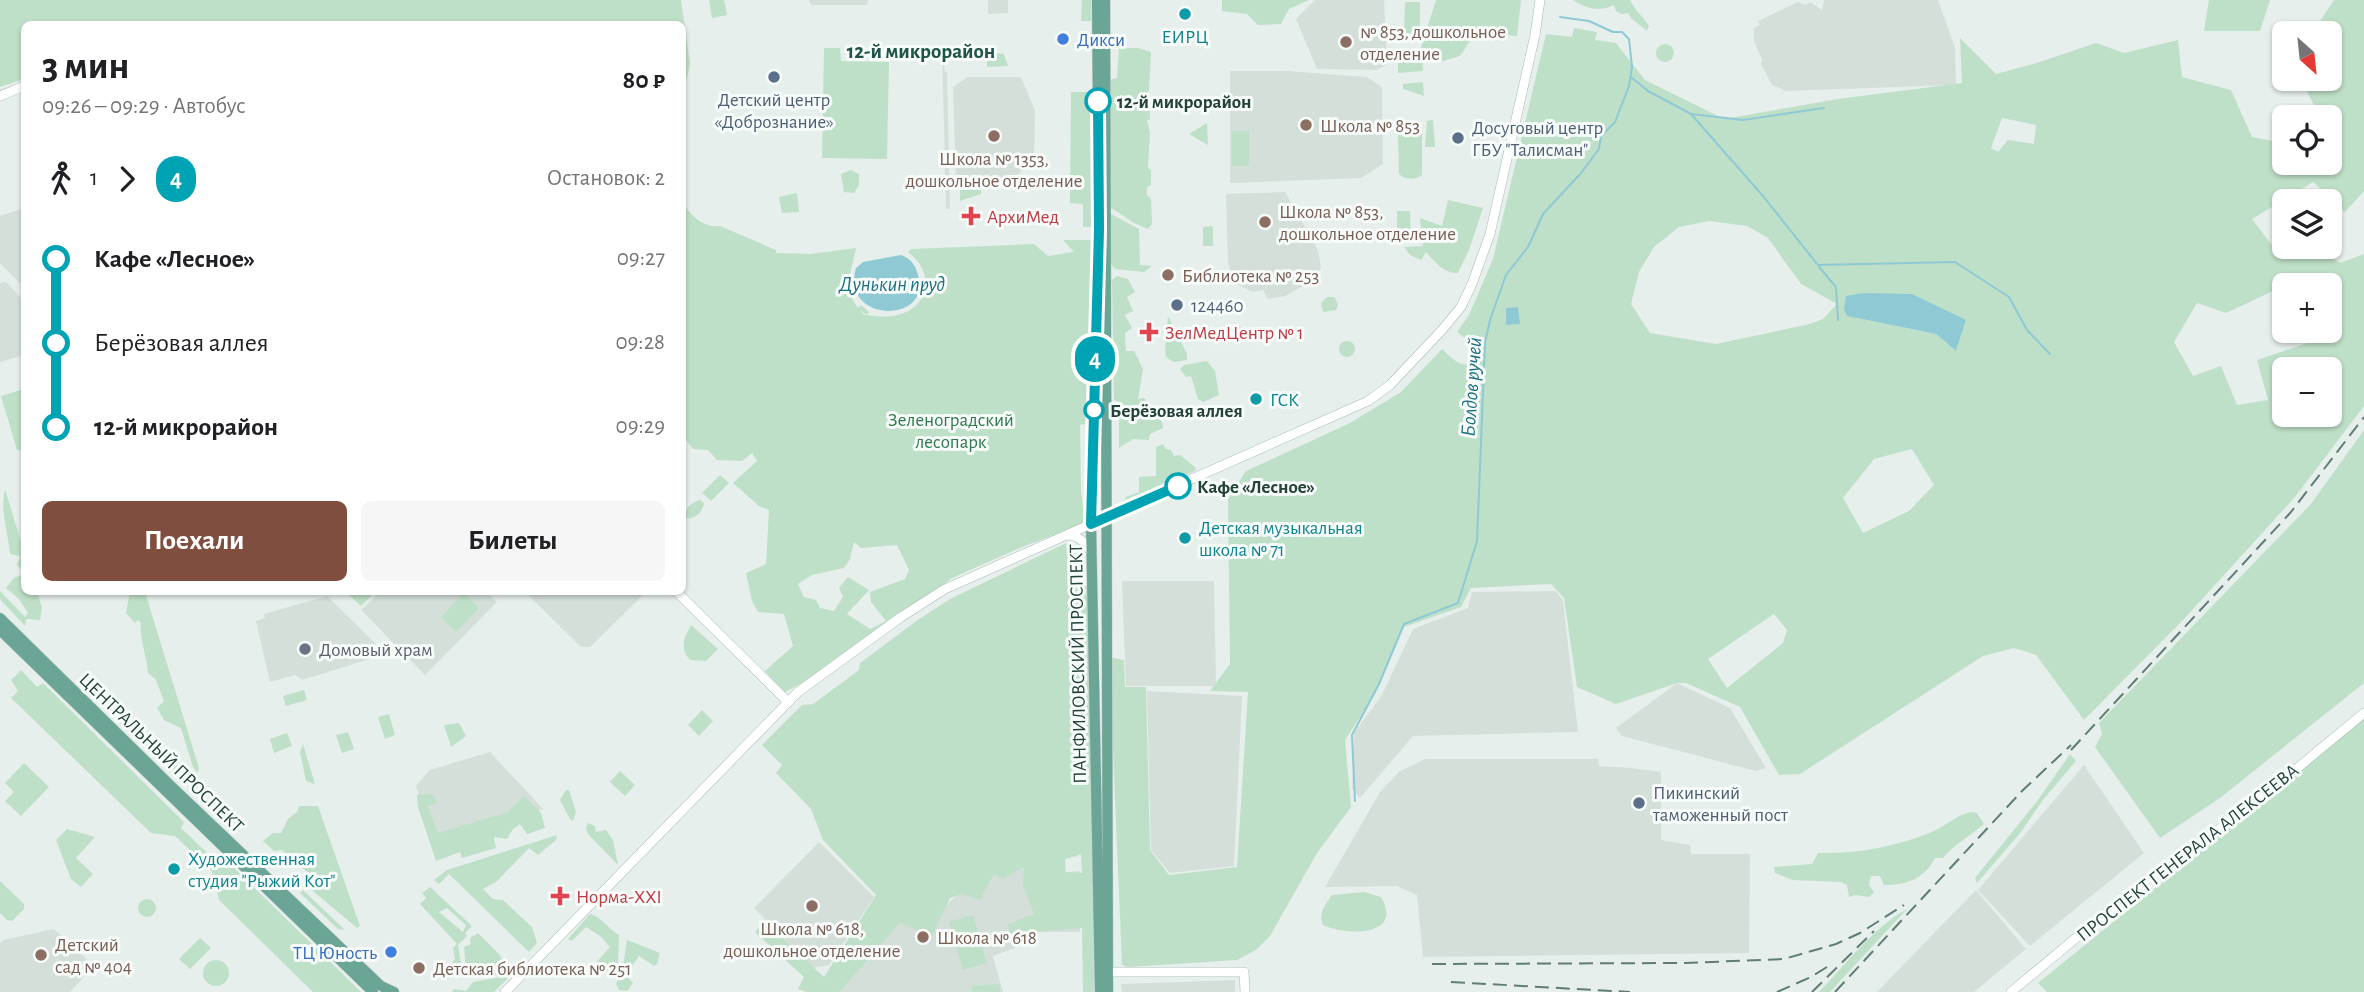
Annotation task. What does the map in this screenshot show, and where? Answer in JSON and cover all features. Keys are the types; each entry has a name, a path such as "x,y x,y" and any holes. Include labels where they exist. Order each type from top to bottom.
{"main road":[{"name":"ПАНФИЛОВСКИЙ ПРОСПЕКТ","path":"1097,0 1099,230 1091,524 1104,972 1108,992"},
{"name":"ПАНФИЛОВСКИЙ ПРОСПЕКТ","path":"1100,992 1104,972 1105,0"},
{"path":"1091,524 1106,517"},
{"name":"ЦЕНТРАЛЬНЫЙ ПРОСПЕКТ","path":"0,618 78,701 373,992"},
{"name":"ЦЕНТРАЛЬНЫЙ ПРОСПЕКТ","path":"0,630 381,986 394,992"}],"street":[{"path":"1106,517 1303,432 1367,401 1390,385 1442,330 1466,296 1490,234 1535,35 1540,0"},
{"path":"0,96 21,87"},
{"path":"505,992 787,701 926,600 988,568 1091,524"},
{"path":"1065,534 1079,538 1092,554"},
{"path":"680,595 787,701"},
{"name":"ПРОСПЕКТ ГЕНЕРАЛА АЛЕКСЕЕВА","path":"2011,992 2146,881 2244,812 2364,713"},
{"path":"1104,972 1244,972 1245,992"}],"shaded area":[{"path":"809,0 868,0 867,5 811,5"},
{"path":"988,0 1008,0 1008,13 988,14"},
{"name":"№ 853, дошкольное отделение","path":"1315,0 1384,0 1387,65 1376,70 1317,69 1296,19"},
{"path":"1824,0 1938,0 1955,48 1956,85 1786,91 1772,85 1761,64 1762,59 1754,41 1754,28 1760,25 1758,21 1798,2 1805,5 1810,2 1822,10"},
{"path":"942,46 949,46 949,56 944,57 947,72 950,209 946,209"},
{"name":"Школа № 853","path":"1230,71 1287,71 1367,77 1382,87 1383,164 1361,178 1230,183"},
{"name":"Школа № 1353, дошкольное отделение","path":"968,77 1021,77 1035,111 1034,161 1010,181 956,182 953,87"},
{"name":"Школа № 853, дошкольное отделение","path":"1285,192 1318,250 1321,268 1311,281 1303,286 1285,296 1268,299 1263,290 1253,292 1236,284 1232,277 1228,262 1226,194"},
{"path":"21,209 21,284 0,263 0,216"},
{"path":"6,282 21,298 21,356 0,362 0,283"},
{"path":"1122,581 1214,581 1216,686 1126,686"},
{"path":"1556,591 1563,601 1578,732 1413,736 1360,798 1352,789 1354,733 1382,695 1413,629 1468,608 1472,592"},
{"path":"377,595 489,595 497,602 425,675 361,610"},
{"path":"643,595 590,647 581,647 529,596"},
{"path":"327,596 386,654 302,680 295,675 270,682 256,621 265,618 264,614"},
{"path":"1677,683 1730,708 1766,768 1756,771 1622,736 1616,728"},
{"path":"1147,691 1242,696 1234,866 1170,873 1151,850"},
{"path":"490,752 543,809 433,843 416,786 430,770"},
{"path":"1425,759 1598,759 1599,766 1661,772 1661,840 1690,845 1691,854 1750,854 1749,953 1423,957 1417,895 1397,886 1325,887 1380,792 1400,771"},
{"path":"2084,765 2144,853 2030,946 1978,890"},
{"path":"1079,817 1078,856 1065,859 1066,872 1080,871 1080,932 1030,932 1028,943 993,956 1003,992 835,992 878,904 921,929 971,882"},
{"name":"Школа № 618, дошкольное отделение","path":"819,842 874,897 829,965 813,968 754,908"},
{"path":"1976,890 2026,949 1974,992 1877,992"},
{"name":"Детский сад № 404","path":"54,929 94,966 70,992 0,992 0,943 3,940"},
{"path":"1235,980 1235,992 1122,992 1121,984"}],"green space":[{"path":"0,0 681,0 684,21 21,21 21,80 0,87"},
{"path":"709,0 724,0 727,15 712,18"},
{"path":"1082,0 1091,0 1091,21 1081,21"},
{"path":"1222,0 1309,0 1289,9 1281,24 1258,25 1247,14 1222,11"},
{"path":"1436,0 1521,0 1517,36 1486,33 1470,41 1460,56 1443,61 1420,51"},
{"path":"1573,0 1630,0 1649,26 1647,31 1628,13 1621,14 1616,11 1614,5 1593,8"},
{"path":"2209,0 2270,0 2260,31 2204,31"},
{"path":"2334,0 2364,0 2364,191 2345,212 2342,209 2342,189 2320,189 2313,182 2301,189 2272,189 2272,207 2252,219 2272,245 2272,259 2333,259 2340,263 2364,254 2364,406 2295,497 2184,619 2084,720 2036,655 2014,648 1983,656 1800,774 1779,775 1740,707 1686,683 1677,683 1616,704 1577,687 1564,598 1551,584 1471,588 1461,607 1404,627 1375,694 1345,740 1351,807 1317,853 1270,936 1256,950 1237,960 1128,967 1122,965 1109,657 1124,660 1125,687 1146,687 1150,850 1169,875 1237,867 1248,692 1210,691 1230,664 1228,499 1246,471 1350,423 1401,392 1442,349 1460,363 1474,364 1476,351 1470,342 1457,332 1469,315 1493,259 1546,34 1572,37 1574,28 1597,32 1595,40 1616,43 1645,80 1724,119 1838,99 1962,83 1960,38 1996,74 2096,43 2124,53 2178,40 2182,77 2231,90 2252,137 2272,141 2272,175 2342,175 2342,105 2314,105 2307,91 2342,91 2342,21 2320,21","holes":["2002,118 2036,125 2034,144 2008,140 1998,152 1991,148","1709,221 1747,226 1768,238 1801,284 1837,304 1823,319 1810,324 1716,344 1650,333 1631,304 1639,272 1654,247 1679,227","2272,273 2342,273 2342,343 2307,343 2257,360 2268,400 2237,405 2221,366 2193,376 2174,342 2197,303 2226,313 2272,291","1857,318 1966,320 1956,351 1936,334","1912,449 1934,485 1909,511 1863,533 1843,498 1874,459","1774,614 1787,630 1783,643 1727,688 1708,659"]},
{"path":"1405,2 1420,2 1420,34 1404,33"},
{"path":"686,36 690,64 686,82"},
{"path":"1665,44 1671,47 1674,53 1671,59 1665,62 1659,59 1656,53 1659,47"},
{"path":"824,48 840,48 841,61 889,62 887,159 822,158"},
{"path":"1119,48 1138,48 1151,52 1149,91 1145,95 1145,104 1150,107 1150,119 1147,121 1150,132 1148,168 1151,170 1151,185 1147,187 1147,195 1151,199 1152,224 1148,229 1110,207 1109,80 1117,78"},
{"path":"996,53 1004,54 1008,66 987,67 987,60"},
{"path":"1422,58 1423,71 1398,73 1398,59"},
{"path":"1423,82 1424,96 1403,89 1403,84"},
{"path":"1071,92 1087,92 1086,107 1091,108 1094,222 1091,227 1083,227 1083,204 1070,203"},
{"path":"1433,120 1435,147 1425,147 1427,121"},
{"path":"1207,123 1208,145 1189,134"},
{"path":"1403,127 1421,127 1422,175 1417,178 1407,178 1399,174 1398,134"},
{"path":"1232,131 1249,131 1249,166 1232,166"},
{"path":"851,170 859,174 859,185 854,193 844,192 841,174"},
{"path":"977,185 981,194 960,201 960,189"},
{"path":"797,193 799,212 782,213 779,197"},
{"path":"1448,200 1483,208 1458,273 1444,269 1426,252 1421,260 1410,255 1404,247 1423,246 1420,218 1442,226"},
{"name":"Зеленоградский лесопарк","path":"686,207 703,223 720,226 776,250 776,253 810,254 856,248 849,279 850,293 858,308 861,305 869,312 867,315 860,310 864,315 872,316 893,316 908,311 923,297 925,279 917,260 908,252 911,249 1034,244 1048,256 1074,252 1063,240 1092,240 1085,424 1080,425 1083,524 952,578 819,674 785,692 765,671 793,646 784,614 758,612 752,601 746,573 766,564 769,510 759,506 733,483 757,461 752,453 742,461 717,460 708,450 693,449 686,440","holes":["854,542 861,548 897,545 909,570 905,579 870,592 871,602 886,621 870,629 847,614 869,590 848,577 839,588 843,597 834,611 820,608 816,600 804,597 798,584 812,575 844,568 850,559"]},
{"path":"1397,211 1410,211 1411,236 1397,237"},
{"path":"1111,214 1139,229 1140,265 1152,266 1144,272 1115,269 1111,264"},
{"path":"1213,226 1213,246 1203,246 1203,227"},
{"path":"1117,276 1128,279 1135,292 1127,297 1133,311 1125,315 1132,328 1125,333 1126,351 1134,351 1143,369 1138,399 1145,398 1149,413 1154,412 1163,428 1150,434 1149,440 1133,439 1119,448 1119,402 1114,400 1112,280"},
{"path":"1327,297 1334,297 1338,304 1336,310 1323,312 1321,303"},
{"path":"1168,316 1187,354 1187,360 1174,362 1166,357"},
{"path":"1243,327 1248,329 1248,337 1232,341 1227,330"},
{"path":"1347,341 1353,343 1353,355 1347,357 1341,355 1339,349 1341,343"},
{"path":"1207,361 1215,371 1219,395 1203,402 1198,399 1191,376 1186,377 1180,369 1184,365"},
{"path":"21,390 21,450 17,450 1,396"},
{"path":"2364,430 2364,683 2220,798 2160,838 2095,747 2102,734 2099,723 2311,504"},
{"path":"1163,444 1174,456 1180,455 1196,468 1195,471 1125,500 1126,497 1139,492 1139,477 1156,476 1156,447"},
{"path":"720,475 729,483 711,501 702,493"},
{"path":"5,489 21,542 21,569 17,565 20,556 10,554"},
{"path":"700,500 704,503 700,512 695,517 686,518 689,506"},
{"path":"1066,543 1074,547 1076,586 1087,586 1094,992 1083,992 1082,928 1030,932 1028,943 1012,940 1008,924 1034,914 1023,885 1024,867 1003,879 994,874 980,900 962,894 950,898 932,936 900,923 839,992 806,992 798,989 804,977 755,932 765,921 824,977 876,895 823,840 811,809 776,773 782,765 762,745 802,705 813,704 859,670 860,663 952,598","holes":["1081,854 1082,873 1065,872 1065,859"]},
{"path":"21,575 21,595 38,595 42,608 40,620 26,619 25,626 0,599 0,591 25,617 28,613 19,599 6,588 14,578"},
{"path":"146,595 199,768 197,773 181,728 164,720 157,708 164,701 156,680 148,673 141,623 138,620 135,623 126,613 129,596"},
{"path":"349,595 372,595 361,606"},
{"path":"462,595 466,595 479,608 456,632 441,617"},
{"path":"691,625 718,649 706,661 690,660 685,651 685,638"},
{"path":"21,670 37,687 43,683 184,822 181,828 222,867 227,861 361,992 313,992 219,900 212,871 175,836 151,833 11,698 18,691 11,680"},
{"path":"304,690 307,700 286,706 283,696"},
{"path":"702,710 713,721 699,736 688,725"},
{"path":"389,714 395,735 385,739 378,717"},
{"path":"2364,719 2364,992 2047,992 2038,983"},
{"path":"459,723 466,736 451,747 444,725"},
{"path":"348,732 354,749 342,753 336,735"},
{"path":"287,733 292,746 274,753 270,739"},
{"path":"147,737 189,777 182,776 142,742"},
{"path":"303,744 315,784 306,781 300,752"},
{"path":"2070,754 2076,761 1977,883 1975,878 2038,800"},
{"path":"24,763 49,787 21,816 5,801 14,792 5,783"},
{"path":"620,771 635,785 625,796 610,782"},
{"path":"566,790 569,790 576,812 573,821 560,800"},
{"path":"431,794 438,802 428,806 438,833 508,812 524,796 541,813 545,828 527,834 520,824 507,839 495,837 496,848 462,858 460,852 436,861 418,807 417,795"},
{"path":"299,806 318,806 360,926 357,928 307,886 307,872 282,850 274,851 263,841 273,833 281,833"},
{"path":"1971,812 1977,813 1984,824 1943,858 1935,858 1926,871 1914,879 1900,884 1884,885 1880,876 1871,876 1869,885 1874,892 1869,897 1849,897 1847,885 1841,882 1793,880 1775,873 1774,867 1812,864 1818,853 1861,851 1904,842 1932,832"},
{"path":"588,823 595,826 596,832 606,830 613,840 618,865 588,834"},
{"path":"67,829 95,837 76,858 93,874 81,887 71,879 56,840"},
{"path":"557,835 556,840 538,855 529,848 496,882 483,889 493,899 503,900 532,927 537,943 529,952 449,874 439,884 434,880 447,870"},
{"path":"0,881 24,904 24,909 12,921 0,913"},
{"path":"430,887 472,926 458,945 462,971 454,977 447,979 441,973 442,967 450,965 455,959 453,948 457,944 420,904 426,898 422,893","holes":["447,908 466,925 463,932 439,912"]},
{"path":"303,890 345,930 338,929 300,893"},
{"path":"1364,892 1381,897 1386,910 1385,920 1379,926 1358,932 1323,925 1322,913 1332,895"},
{"path":"143,899 151,899 156,908 154,915 143,917 138,912 138,904"},
{"path":"1907,909 1830,992 1819,992 1871,936"},
{"path":"590,914 619,935 618,965 612,975 608,975 596,963 610,947 600,936 586,927 572,941 568,939"},
{"path":"973,915 987,963 963,970 949,922"},
{"path":"478,933 515,972 472,978 466,972 464,947 471,944 470,938"},
{"path":"200,938 211,948 190,969 179,959"},
{"path":"627,940 660,953 654,966 639,956 626,975 633,983 627,991 619,990 616,984 623,966"},
{"path":"216,960 225,964 229,973 225,982 216,986 207,982 203,973 207,964"},
{"path":"511,975 494,992 452,992 454,989 466,991 473,982"},
{"path":"1000,984 1000,992 972,992 972,986"}],"water":[{"name":"Дунькин пруд","path":"901,255 910,260 918,275 919,291 912,302 901,309 887,311 873,308 861,300 855,286 856,268 863,262"},
{"path":"1863,293 1912,294 1966,320 1956,351 1936,334 1847,316 1844,309 1846,296"},
{"path":"1518,307 1520,324 1506,325 1506,308"}],"waterway":[{"name":"Болдов ручей","path":"1355,801 1352,735 1379,684 1404,624 1458,603 1477,541 1485,343 1506,275 1528,247 1543,214 1599,149 1601,136 1615,122 1629,86 1632,67 1629,39 1622,32 1613,32 1589,21 1560,17"},
{"path":"1631,77 1648,91 1691,114 1743,120 1824,108"},
{"path":"1691,114 1763,196 1818,265 1955,262 2009,297 2027,330 2050,354"},
{"path":"1819,267 1836,287 1838,320"}],"railway":[{"path":"2071,750 2291,512 2364,417"},
{"path":"1835,992 2023,790 2071,745"},
{"path":"1432,964 1685,963 1784,959 1836,944 1860,933 1904,905"},
{"path":"1812,992 1874,931"},
{"path":"1777,992 1827,967"},
{"path":"1451,982 1630,992"}],"bus line":[{"name":"4","path":"1098,101 1099,230 1091,524 1178,486"}],"place":[{"name":"ЕИРЦ","path":"1185,14"},
{"name":"Дикси","path":"1063,39"},
{"name":"№ 853, дошкольное отделение","path":"1346,42"},
{"name":"Детский центр «Добрознание»","path":"774,77"},
{"name":"12-й микрорайон","path":"1098,101"},
{"name":"Школа № 853","path":"1306,125"},
{"name":"Школа № 1353, дошкольное отделение","path":"994,136"},
{"name":"Досуговый центр ГБУ \"Талисман\"","path":"1458,138"},
{"name":"АрхиМед","path":"971,216"},
{"name":"Школа № 853, дошкольное отделение","path":"1265,222"},
{"name":"Библиотека № 253","path":"1168,275"},
{"name":"124460","path":"1177,305"},
{"name":"ЗелМедЦентр № 1","path":"1149,332"},
{"name":"ГСК","path":"1256,399"},
{"name":"Берёзовая аллея","path":"1094,410"},
{"name":"Кафе «Лесное»","path":"1178,486"},
{"name":"Детская музыкальная школа № 71","path":"1185,538"},
{"name":"Домовый храм","path":"305,649"},
{"name":"Пикинский таможенный пост","path":"1639,803"},
{"name":"Художественная студия \"Рыжий Кот\"","path":"174,869"},
{"name":"Норма-XXI","path":"560,896"},
{"name":"Школа № 618, дошкольное отделение","path":"812,906"},
{"name":"Школа № 618","path":"923,937"},
{"name":"ТЦ Юность","path":"391,952"},
{"name":"Детский сад № 404","path":"41,955"},
{"name":"Детская библиотека № 251","path":"419,968"}],"district":[{"name":"12-й микрорайон","path":"921,51"}]}
